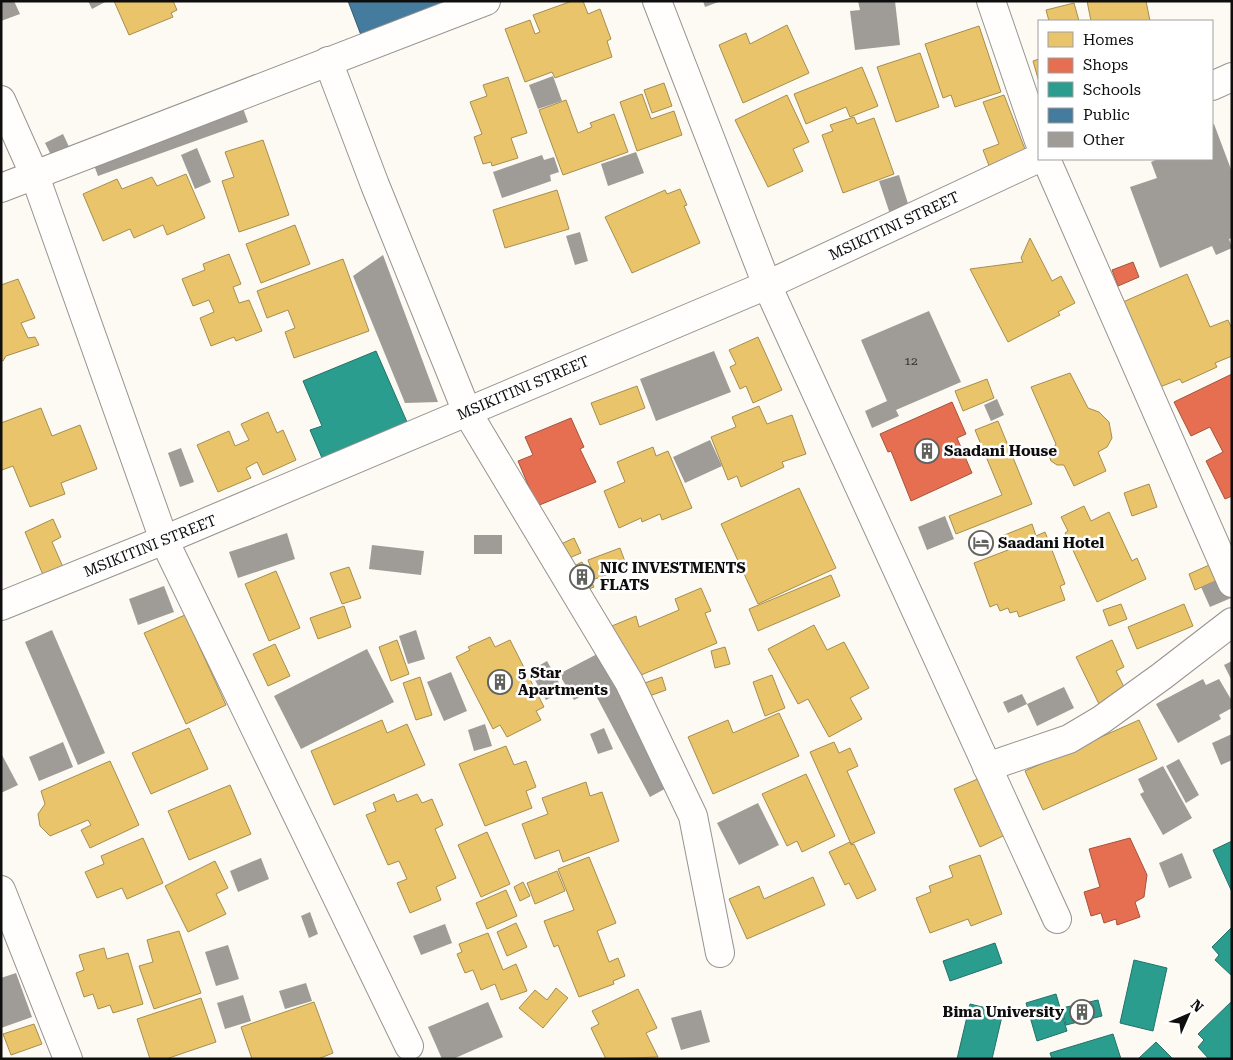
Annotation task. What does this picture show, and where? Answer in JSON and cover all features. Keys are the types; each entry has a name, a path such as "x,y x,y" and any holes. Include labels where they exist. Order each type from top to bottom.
{"street":[{"path":"1,188 486,1"},
{"path":"657,1 767,285 1057,919"},
{"path":"991,1 1038,138"},
{"path":"328,61 375,185 467,412 629,682 693,816 720,953"},
{"path":"1213,86 1232,77"},
{"path":"1,100 35,176 164,540 409,1046"},
{"name":"MSIKITINI STREET","path":"1,606 164,540 767,285 1038,158"},
{"path":"1046,160 1232,583"},
{"path":"987,767 1070,739 1101,720 1162,676 1232,622"},
{"path":"4,906 68,1059"}],"building: Homes":[{"path":"114,1 173,1 177,10 171,13 173,17 129,35"},
{"path":"572,1 583,1 588,14 600,9 611,39 607,41 612,57 555,78 552,72 525,82 505,29 530,20 535,34 540,32 533,15"},
{"path":"1087,1 1146,1 1150,20 1091,20"},
{"path":"1074,3 1079,20 1049,20 1046,10"},
{"path":"787,25 809,73 743,103 719,45 746,33 750,44"},
{"path":"979,26 1001,92 955,107 951,95 943,98 925,44"},
{"path":"920,53 939,107 896,122 877,67"},
{"path":"1038,59 1038,78 1033,61"},
{"path":"862,67 878,106 850,117 846,107 806,124 794,94"},
{"path":"508,77 527,133 511,138 518,158 492,166 491,162 483,164 474,137 482,134 470,102 487,96 483,85"},
{"path":"664,83 672,106 652,113 644,90"},
{"path":"642,94 651,119 674,111 682,135 637,151 620,102"},
{"path":"787,95 809,142 793,149 803,171 768,187 735,120"},
{"path":"1004,95 1030,162 993,176 983,150 999,144 983,102"},
{"path":"566,100 578,133 592,127 590,123 614,114 628,152 563,175 539,110"},
{"path":"854,117 857,124 874,118 894,174 843,193 822,135 833,131 830,125"},
{"path":"263,140 289,215 239,232 222,181 234,177 225,152"},
{"path":"186,174 205,218 167,235 163,225 134,238 130,229 103,241 83,194 117,179 122,189 152,177 157,186"},
{"path":"680,189 687,205 684,206 700,243 632,273 605,217 665,190 667,194"},
{"path":"557,190 569,229 505,248 493,210"},
{"path":"295,225 310,264 261,283 246,244"},
{"path":"1030,238 1052,281 1061,276 1075,303 1058,312 1060,315 1008,342 970,269 1023,262 1021,258"},
{"path":"229,254 241,284 233,287 239,303 249,300 262,331 236,341 234,337 211,346 200,318 214,312 209,300 193,306 182,279 205,270 203,264"},
{"path":"343,259 369,331 294,358 285,332 295,328 288,310 267,318 257,291"},
{"path":"1187,274 1210,327 1228,320 1232,329 1232,356 1215,363 1217,367 1182,383 1180,379 1160,387 1123,302"},
{"path":"18,279 35,318 21,323 28,338 35,337 39,345 6,356 3,361 1,360 1,285"},
{"path":"758,337 782,390 753,403 746,386 740,389 730,367 736,364 729,350"},
{"path":"1070,373 1088,408 1099,412 1109,422 1112,438 1107,447 1098,452 1106,471 1074,486 1064,465 1057,465 1051,461 1049,455 1056,444 1031,387"},
{"path":"987,379 994,398 963,411 955,391"},
{"path":"637,386 645,408 600,425 591,403"},
{"path":"759,406 767,424 792,415 806,454 782,462 784,467 741,487 737,476 728,480 711,437 736,427 732,417"},
{"path":"41,408 52,436 80,425 97,469 61,483 65,494 30,507 13,466 2,470 1,423"},
{"path":"268,412 277,433 283,430 296,460 263,475 257,462 246,468 251,478 218,492 197,445 229,431 235,446 249,440 241,424"},
{"path":"998,421 1032,504 956,534 949,516 1002,495 975,430"},
{"path":"653,447 656,456 668,451 692,508 662,520 660,514 642,522 641,518 619,528 604,491 625,482 617,462"},
{"path":"1149,484 1157,507 1132,516 1124,493"},
{"path":"799,488 836,568 758,604 721,524"},
{"path":"1084,506 1091,521 1109,512 1132,561 1137,558 1146,579 1097,602 1065,533 1068,531 1061,517"},
{"path":"53,519 61,537 52,542 66,574 46,582 25,532"},
{"path":"1032,524 1036,536 1045,532 1065,584 1060,586 1065,600 1019,617 1017,611 1010,613 1008,608 1000,611 997,604 990,607 974,563 1008,550 1002,536"},
{"path":"574,538 581,553 567,559 561,544"},
{"path":"620,548 627,567 595,579 588,560"},
{"name":"NIC INVESTMENTS FLATS","path":"582,562 594,587 581,592 570,568"},
{"path":"1216,562 1222,578 1195,590 1189,574"},
{"path":"349,567 361,598 342,604 330,573"},
{"path":"276,571 300,628 269,641 245,584"},
{"path":"831,575 840,596 758,631 749,609"},
{"path":"701,588 711,611 705,613 717,643 634,678 607,628 636,616 639,627 679,610 675,599"},
{"path":"1121,604 1127,619 1109,626 1103,610"},
{"path":"1184,604 1193,626 1137,649 1128,627"},
{"path":"344,606 351,627 318,639 310,618"},
{"path":"185,615 226,705 186,724 144,633"},
{"path":"814,625 827,650 844,642 869,688 850,698 862,719 829,737 808,699 798,704 768,649"},
{"name":"5 Star Apartments","path":"490,637 495,647 510,640 544,707 536,711 541,720 507,737 500,725 493,729 456,657 470,650 468,647"},
{"path":"397,640 409,674 391,681 379,647"},
{"path":"1112,640 1124,667 1116,671 1126,691 1099,704 1076,657"},
{"path":"275,644 290,676 268,686 253,654"},
{"path":"725,647 730,664 715,668 711,651"},
{"path":"772,675 785,708 765,716 753,682"},
{"path":"420,677 432,715 416,720 403,683"},
{"path":"662,677 666,690 641,699 636,686"},
{"path":"779,713 799,756 713,794 688,737 728,720 733,733"},
{"path":"382,720 387,733 407,724 425,765 334,805 311,751"},
{"path":"1139,720 1157,759 1043,810 1025,771"},
{"path":"189,728 208,769 151,794 132,753"},
{"path":"834,742 839,753 850,748 858,766 847,771 875,833 851,844 810,752"},
{"path":"506,746 514,765 526,761 536,787 526,791 532,808 485,826 459,764"},
{"path":"110,761 139,825 90,848 81,830 91,825 88,820 50,836 40,826 38,814 45,804 41,791"},
{"path":"806,774 835,836 802,852 797,841 787,846 762,794"},
{"path":"980,778 1005,835 980,847 954,789"},
{"path":"586,782 590,796 602,792 619,841 563,862 559,850 535,859 522,824 548,814 542,798"},
{"path":"230,785 251,834 189,860 168,811"},
{"path":"394,794 397,802 417,794 422,803 432,799 443,825 435,829 456,878 436,887 441,900 410,913 397,883 407,879 399,861 388,865 366,815 376,811 373,803"},
{"path":"487,832 510,884 481,897 458,845"},
{"path":"143,838 163,883 127,899 122,888 97,898 85,872 104,864 101,856"},
{"path":"850,842 851,845 854,844 876,890 857,899 849,883 845,885 829,852"},
{"path":"980,855 1002,914 971,926 968,919 930,933 916,898 931,892 929,886 953,877 949,866"},
{"path":"589,857 616,923 597,931 609,962 618,958 625,976 613,981 614,984 579,997 558,945 554,947 544,921 574,910 558,869"},
{"path":"215,861 228,888 216,894 226,914 188,932 165,886"},
{"path":"557,871 565,891 535,904 527,883"},
{"path":"813,877 825,905 747,939 729,899 759,886 764,899"},
{"path":"523,882 530,896 520,901 514,887"},
{"path":"506,890 517,916 487,929 476,903"},
{"path":"516,923 527,947 507,956 497,932"},
{"path":"179,931 201,993 154,1009 139,966 153,962 147,940"},
{"path":"488,933 503,970 516,964 527,991 501,1000 495,984 481,990 473,970 465,973 457,954 462,952 459,944"},
{"path":"104,948 107,959 128,953 143,1004 113,1013 110,1005 98,1009 93,994 84,997 76,973 84,970 79,955"},
{"path":"556,988 568,998 543,1028 519,1008 535,990 547,1000"},
{"path":"638,989 657,1028 646,1033 658,1057 606,1059 591,1028 599,1024 592,1011"},
{"path":"201,998 216,1042 166,1059 150,1059 137,1019"},
{"path":"314,1002 333,1053 318,1059 252,1059 241,1027"},
{"path":"34,1024 42,1044 11,1055 3,1034"}],"building: Shops":[{"path":"1133,262 1139,277 1118,286 1112,270"},
{"path":"1232,374 1232,496 1225,499 1206,461 1223,452 1210,427 1191,436 1174,402"},
{"name":"Saadani House","path":"952,402 966,434 957,438 972,473 911,501 891,451 888,452 880,434"},
{"path":"571,418 584,447 580,449 596,482 537,506 518,461 533,455 525,437"},
{"path":"1130,838 1147,875 1144,897 1135,902 1140,917 1117,925 1116,919 1104,923 1101,913 1091,916 1084,892 1100,887 1089,849"}],"building: Schools":[{"path":"376,351 407,422 322,458 310,430 322,426 303,381"},
{"path":"1232,841 1232,892 1213,850"},
{"path":"1232,927 1232,976 1215,960 1219,955 1212,947"},
{"path":"995,943 1002,963 950,981 943,961"},
{"path":"1134,960 1167,968 1153,1031 1120,1023"},
{"path":"1056,994 1067,1031 1037,1041 1026,1003"},
{"name":"Bima University","path":"1098,1000 1102,1016 1066,1025 1062,1008"},
{"path":"1232,1001 1232,1059 1209,1059 1198,1047 1204,1040 1198,1034"},
{"path":"970,1004 1003,1012 992,1059 957,1059"},
{"path":"1113,1034 1121,1059 1052,1059 1050,1053"},
{"path":"1156,1042 1173,1059 1138,1059"}],"building: Public":[{"path":"348,1 477,1 364,43"}],"building: Other":[{"path":"14,1 20,14 1,21 1,3"},
{"path":"88,1 107,1 92,9"},
{"path":"703,1 721,1 705,7"},
{"path":"858,1 895,1 900,45 855,50 850,11 860,10"},
{"path":"553,76 562,101 538,109 529,85"},
{"path":"240,100 248,122 98,176 90,154"},
{"path":"1213,124 1232,172 1232,238 1229,239 1232,248 1216,255 1212,246 1160,268 1130,187 1157,178 1151,162 1156,160 1213,160"},
{"path":"63,134 71,151 53,159 45,143"},
{"path":"197,148 211,182 195,189 181,155"},
{"path":"636,152 644,173 608,186 601,164"},
{"path":"542,155 544,160 554,157 559,172 550,175 551,181 502,198 493,172"},
{"path":"899,175 910,210 891,217 879,181"},
{"path":"580,232 588,261 575,265 566,236"},
{"path":"383,255 438,402 405,403 353,276"},
{"path":"929,311 961,382 896,410 899,416 872,428 865,411 887,401 861,340"},
{"path":"714,351 731,392 656,421 640,379"},
{"path":"997,399 1004,415 991,421 984,405"},
{"path":"710,440 722,466 685,483 673,457"},
{"path":"181,448 194,482 180,487 168,453"},
{"path":"945,516 954,539 927,550 918,527"},
{"path":"287,533 295,559 238,578 229,552"},
{"path":"474,535 502,535 502,554 474,554"},
{"path":"372,545 424,551 421,575 369,569"},
{"path":"1223,578 1231,598 1210,607 1201,587"},
{"path":"164,586 174,612 138,625 129,599"},
{"path":"52,630 105,753 78,765 25,642"},
{"path":"416,630 425,659 408,664 399,636"},
{"path":"367,649 394,702 301,749 274,696"},
{"path":"599,653 670,786 650,797 593,690 574,700 559,674"},
{"path":"547,661 563,690 546,700 530,671"},
{"path":"1232,661 1232,681 1224,665"},
{"path":"451,672 467,711 444,721 427,682"},
{"path":"1203,679 1206,685 1219,679 1232,701 1232,708 1219,715 1221,719 1178,743 1156,704"},
{"path":"1064,687 1074,708 1037,726 1027,704"},
{"path":"1022,694 1027,704 1008,713 1003,702"},
{"path":"485,724 492,746 474,751 468,730"},
{"path":"604,728 613,749 598,754 590,734"},
{"path":"1232,734 1232,760 1221,765 1212,743"},
{"path":"63,742 73,767 39,781 29,757"},
{"path":"1,753 18,785 1,793"},
{"path":"1179,759 1199,795 1186,803 1166,766"},
{"path":"1163,766 1192,818 1163,835 1140,794 1144,792 1138,779"},
{"path":"758,803 779,845 739,865 717,823"},
{"path":"1182,853 1192,878 1169,888 1159,863"},
{"path":"261,858 269,879 238,892 230,871"},
{"path":"310,912 318,934 309,938 301,916"},
{"path":"445,924 452,943 421,955 413,936"},
{"path":"228,945 239,979 216,986 205,952"},
{"path":"16,973 32,1017 1,1028 1,978"},
{"path":"306,983 312,1001 285,1009 279,991"},
{"path":"243,995 251,1021 225,1029 217,1003"},
{"path":"488,1002 503,1037 453,1059 442,1059 428,1027"},
{"path":"701,1010 710,1042 681,1050 671,1018"}],"place":[{"name":"Saadani House","path":"927,451"},
{"name":"Saadani Hotel","path":"981,543"},
{"name":"NIC INVESTMENTS FLATS","path":"582,577"},
{"name":"5 Star Apartments","path":"500,682"},
{"name":"Bima University","path":"1082,1012"}]}
